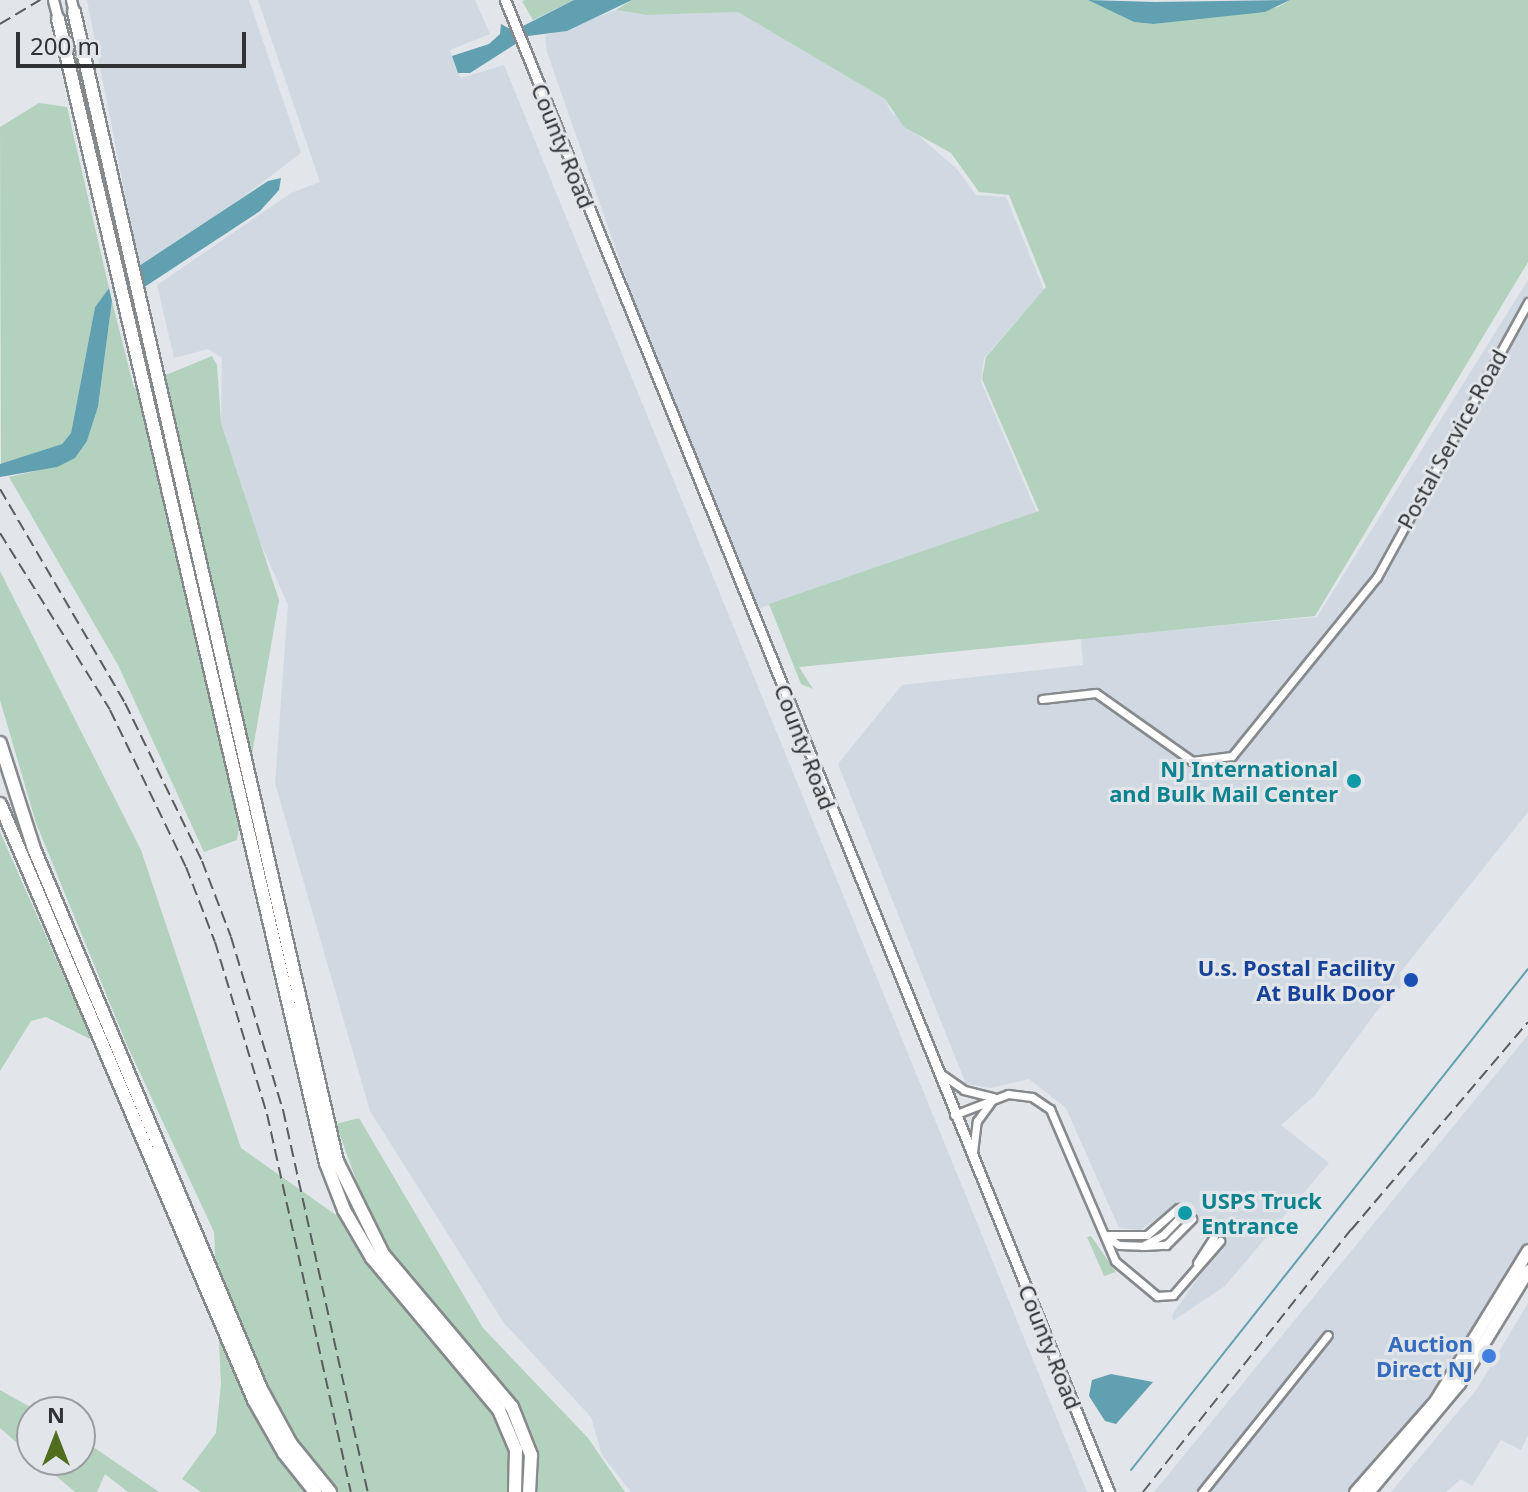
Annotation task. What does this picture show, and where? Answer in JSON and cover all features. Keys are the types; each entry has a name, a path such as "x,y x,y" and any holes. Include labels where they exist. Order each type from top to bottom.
{"highway":[{"path":"72,6 345,1198 388,1261 512,1407 531,1455 529,1492"},
{"path":"58,19 317,1130 345,1198 382,1271 495,1403 516,1450 515,1492"},
{"path":"0,743 30,838 258,1408 315,1492"},
{"path":"0,804 108,1038 267,1401 291,1444 330,1492"},
{"path":"1355,1492 1435,1401 1528,1250"},
{"path":"1368,1492 1459,1383 1528,1270"}],"main road":[{"path":"53,0 58,19"},
{"name":"County Road","path":"505,0 934,1067 1109,1492"}],"street":[{"name":"Postal Service Road","path":"1042,699 1096,693 1192,761 1232,756 1377,577 1528,302"},
{"path":"934,1067 964,1090 995,1097 1023,1095 1054,1114 1115,1261 1162,1297 1175,1293 1217,1239"},
{"path":"954,1115 995,1097"},
{"path":"973,1162 977,1121 995,1097"},
{"path":"1185,1213 1163,1235 1142,1246 1119,1245 1106,1235 1147,1235 1185,1213"},
{"path":"1202,1492 1328,1335"}],"shaded area":[{"path":"87,0 249,0 301,153 183,242 139,266"},
{"path":"258,0 475,0 490,34 450,50 458,73 461,78 504,65 1087,1492 631,1492 602,1455 591,1417 504,1323 370,1111 275,783 288,605 253,526 221,423 222,358 208,349 174,358 157,285 291,193 320,182"},
{"path":"616,10 647,15 738,12 885,99 890,111 957,169 976,195 1006,197 1044,290 984,358 981,382 1037,513 755,610 651,350 547,52 545,36"},
{"name":"NJ International and Bulk Mail Center","path":"1528,280 1528,812 1399,974 1405,980 1392,1000 1382,1004 1315,1095 1281,1125 1329,1163 1225,1286 1173,1321 1172,1315 1224,1241 1177,1205 1140,1230 1119,1228 1066,1108 1029,1079 990,1088 966,1084 838,764 902,685 1083,665 1081,638 1317,617"},
{"path":"1528,1035 1528,1242 1428,1401 1349,1492 1154,1492"},
{"path":"1528,1303 1528,1435 1521,1450 1501,1440 1472,1486 1461,1479 1446,1492 1391,1492 1477,1389"}],"green space":[{"path":"525,0 574,0 533,20 522,1"},
{"path":"632,0 1088,0 1134,22 1153,24 1278,7 1290,0 1528,0 1528,262 1315,616 799,667 813,689 801,684 769,604 1039,511 982,379 986,357 1046,287 1009,195 979,192 951,153 904,127 885,99 738,12 647,15 616,10"},
{"path":"39,103 67,107 109,288 95,307 71,433 62,444 1,464 0,127"},
{"path":"112,301 134,388 212,356 217,365 221,423 279,600 237,840 204,852 118,665 9,477 35,471 87,441 98,407"},
{"path":"0,571 141,850 241,1148 336,1215 364,1202 336,1124 359,1118 483,1328 588,1438 625,1492 201,1492 182,1479 216,1433 221,1384 214,1232 127,1045 36,823 0,700"},
{"path":"0,832 92,1040 46,1017 31,1021 0,1071"},
{"path":"1091,1236 1116,1272 1104,1276 1087,1237"},
{"path":"0,1390 16,1399 16,1442 0,1428"},
{"path":"96,1449 159,1492 128,1492 105,1474 97,1492 75,1492 56,1476 96,1476"}],"water":[{"path":"574,0 632,0 567,31 528,36 470,73 458,73 452,56 489,44 500,34 501,24 510,29 523,26"},
{"path":"1088,0 1290,0 1265,12 1153,24 1134,22"},
{"path":"281,178 279,190 260,211 143,288 139,266 268,181"},
{"path":"109,288 112,301 98,407 87,441 75,458 57,467 0,477 0,464 62,444 71,433 95,307"},
{"path":"1111,1374 1153,1382 1116,1424 1105,1421 1089,1396 1092,1380"}],"waterway":[{"path":"1131,1470 1528,969"}],"railway":[{"path":"0,24 40,0"},
{"path":"0,489 125,703 202,861 231,937 283,1110 368,1492"},
{"path":"0,533 110,710 186,867 215,942 267,1114 351,1492"},
{"path":"1143,1492 1351,1230 1528,1022"}],"place":[{"name":"NJ International and Bulk Mail Center","path":"1354,781"},
{"name":"U.s. Postal Facility At Bulk Door","path":"1411,980"},
{"name":"USPS Truck Entrance","path":"1185,1213"},
{"name":"Auction Direct NJ","path":"1489,1356"}]}
